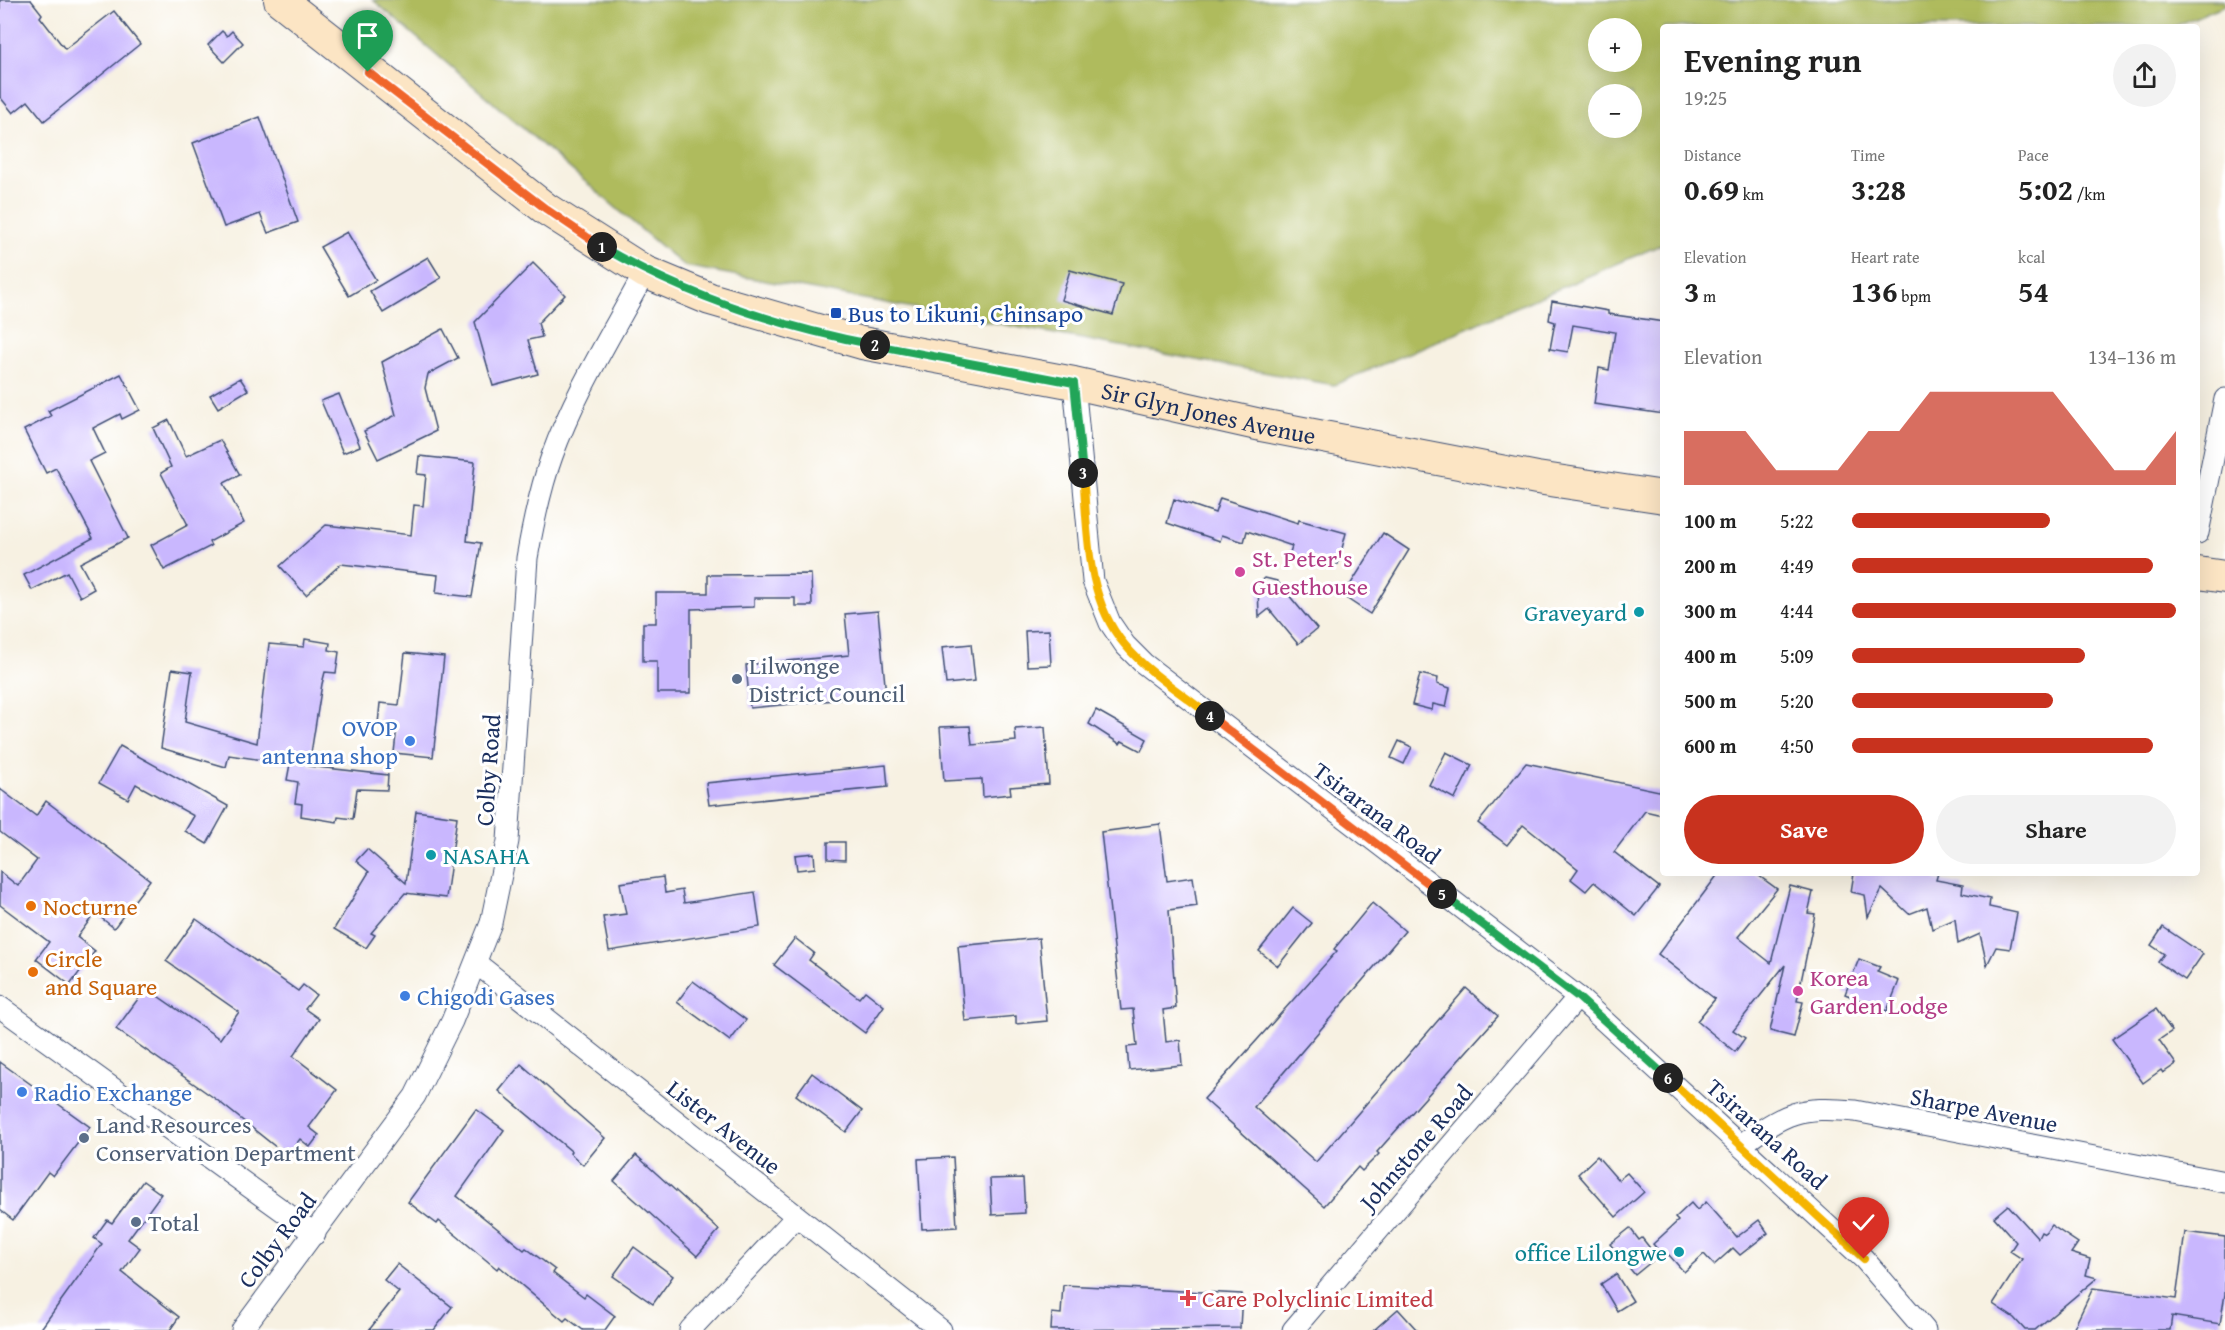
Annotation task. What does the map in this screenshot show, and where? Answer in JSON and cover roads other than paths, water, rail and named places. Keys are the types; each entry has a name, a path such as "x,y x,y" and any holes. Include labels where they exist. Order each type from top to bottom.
{"main road":[{"name":"Sir Glyn Jones Avenue","path":"280,0 546,209 645,272 710,299 861,343 1074,383 1295,432 1537,478 1660,496"},
{"path":"2200,573 2225,577"}],"street":[{"name":"Colby Road","path":"242,1330 415,1096 452,1021 476,963 491,923 508,841 527,558 534,519 552,456 566,422 645,272"},
{"name":"Tsirarana Road","path":"1074,383 1093,581 1110,623 1125,645 1143,663 1294,781 1578,997 1864,1259 1925,1330"},
{"path":"2200,523 2225,399"},
{"name":"Lister Avenue","path":"476,963 940,1330"},
{"name":"Johnstone Road","path":"1293,1330 1578,997"},
{"path":"0,1007 315,1234"},
{"name":"Sharpe Avenue","path":"1741,1145 1773,1122 1790,1114 1824,1108 2225,1182"},
{"path":"690,1330 796,1217"}],"place":[{"name":"Bus to Likuni, Chinsapo","path":"836,313"},
{"name":"St. Peter's Guesthouse","path":"1240,572"},
{"name":"Graveyard","path":"1639,612"},
{"name":"Lilwonge District Council","path":"737,679"},
{"name":"OVOP antenna shop","path":"410,741"},
{"name":"NASAHA","path":"431,855"},
{"name":"Nocturne","path":"31,906"},
{"name":"Circle and Square","path":"33,972"},
{"name":"Korea Garden Lodge","path":"1798,991"},
{"name":"Chigodi Gases","path":"405,996"},
{"name":"Radio Exchange","path":"22,1092"},
{"name":"Land Resources Conservation Department","path":"84,1138"},
{"name":"Total","path":"136,1222"},
{"name":"office Lilongwe","path":"1679,1252"},
{"name":"Care Polyclinic Limited","path":"1188,1298"}]}
